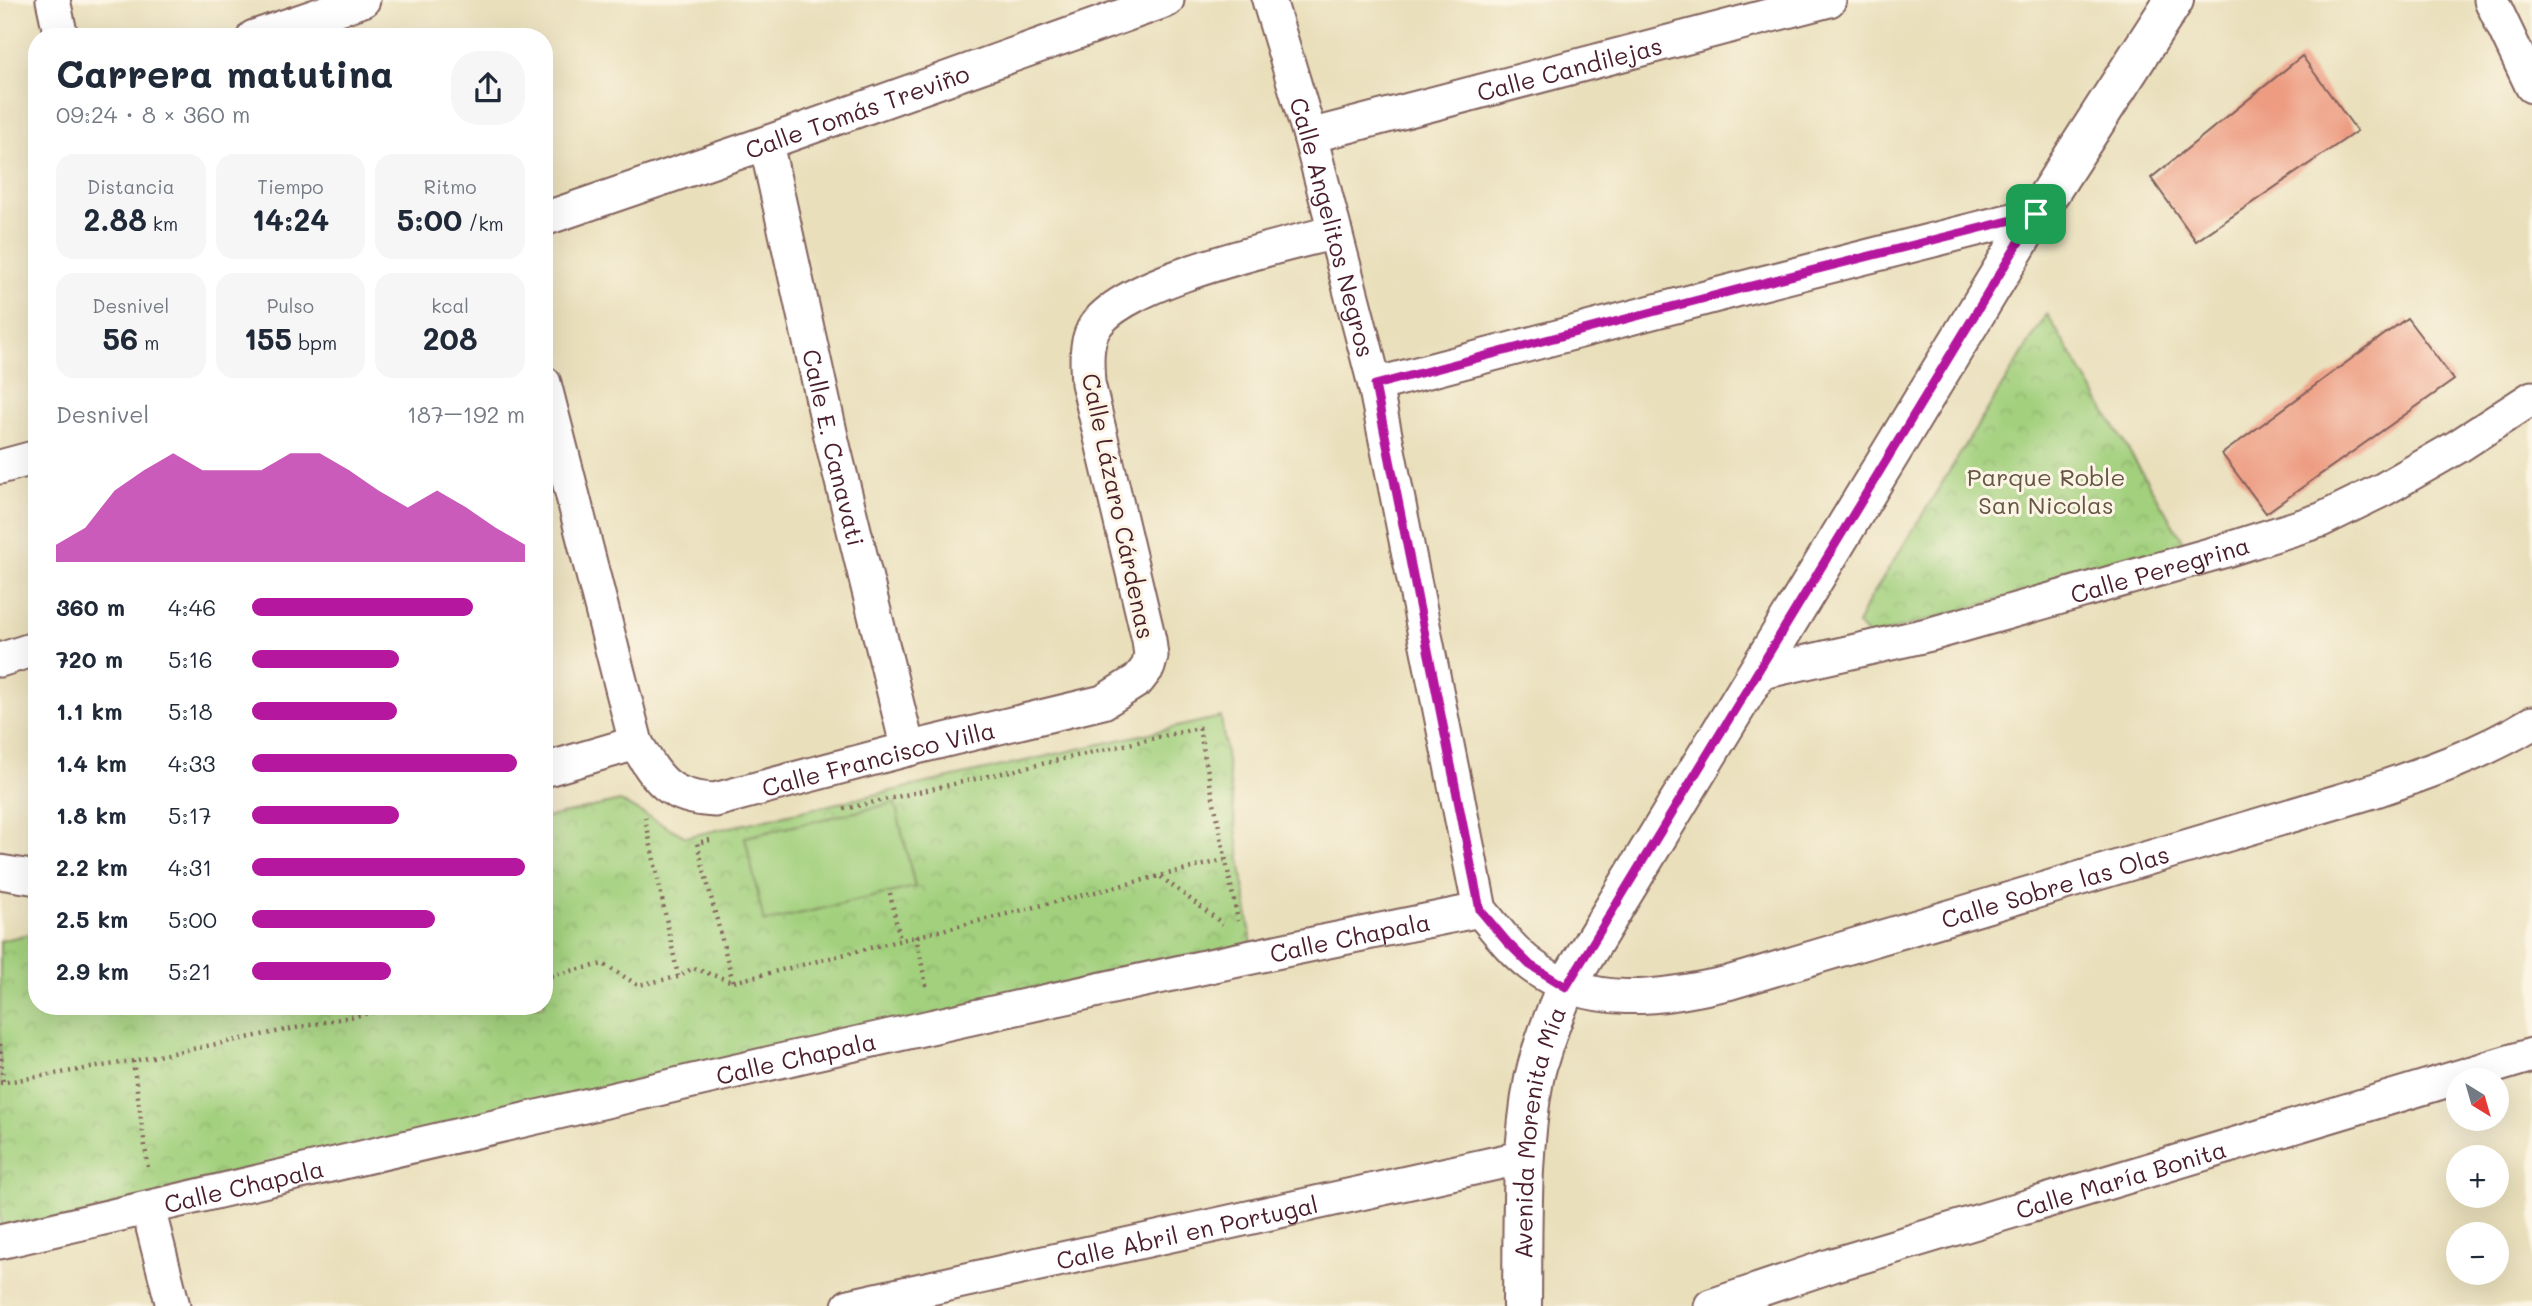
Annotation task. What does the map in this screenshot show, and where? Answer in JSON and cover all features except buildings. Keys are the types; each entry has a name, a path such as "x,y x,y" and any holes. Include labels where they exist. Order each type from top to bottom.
{"street":[{"path":"53,0 59,28"},
{"name":"Calle Tomás Treviño","path":"553,216 766,144 1167,0"},
{"name":"Calle Angelitos Negros","path":"1269,0 1310,136 1375,385 1480,910"},
{"name":"Calle Candilejas","path":"1310,136 1829,0"},
{"name":"Avenida Morenita Mía","path":"1522,1306 1524,1157 1535,1078 1547,1032 1566,987 2036,214 2174,0"},
{"path":"2491,0 2532,86"},
{"path":"279,28 351,2"},
{"name":"Calle E. Canavati","path":"766,144 832,441 908,749"},
{"path":"1375,385 2036,214"},
{"name":"Calle Lázaro Cárdenas","path":"1138,680 1148,667 1151,656 1149,640 1088,383 1087,355 1093,329 1110,311 1137,294 1171,280 1335,232"},
{"name":"Calle Peregrina","path":"1758,673 1931,634 2223,551 2320,520 2384,489 2447,453 2532,398"},
{"path":"0,467 28,459"},
{"name":"Calle Francisco Villa","path":"553,460 557,494 636,743 652,771 673,792 693,799 715,800 908,749 1103,702 1138,680"},
{"path":"0,660 28,651"},
{"name":"Calle Sobre las Olas","path":"1566,987 1618,997 1676,995 1728,983 2370,792 2443,767 2505,739 2532,723"},
{"path":"553,767 636,743"},
{"path":"0,872 28,877"},
{"path":"1480,910 1530,965 1566,987"},
{"name":"Calle Chapala","path":"0,1242 148,1192 1231,960 1480,910"},
{"name":"Calle María Bonita","path":"1711,1306 1833,1265 2532,1055"},
{"name":"Calle Abril en Portugal","path":"849,1306 1524,1157"},
{"path":"148,1192 173,1306"}],"path":[{"path":"553,975 603,964 638,985 678,977 692,968 733,982 1224,860 1199,727 833,811"},
{"path":"644,810 678,977"},
{"path":"711,839 697,843 733,982"},
{"path":"1160,876 1232,931"},
{"path":"890,893 900,940"},
{"path":"916,936 929,997"},
{"path":"0,1044 1,1083 133,1061 360,1015"},
{"path":"133,1061 148,1192"}],"green space":[{"name":"Parque Roble San Nicolas","path":"2047,314 2186,546 1869,637 1857,625 1865,607"},
{"path":"1221,717 1252,946 0,1236 0,941 28,934 28,1015 553,1015 553,816 620,801 686,837"},
{"path":"895,803 915,887 764,922 745,837"}],"route":[{"path":"2036,214 1566,987 1530,965 1480,910 1375,385 2036,214"}]}
